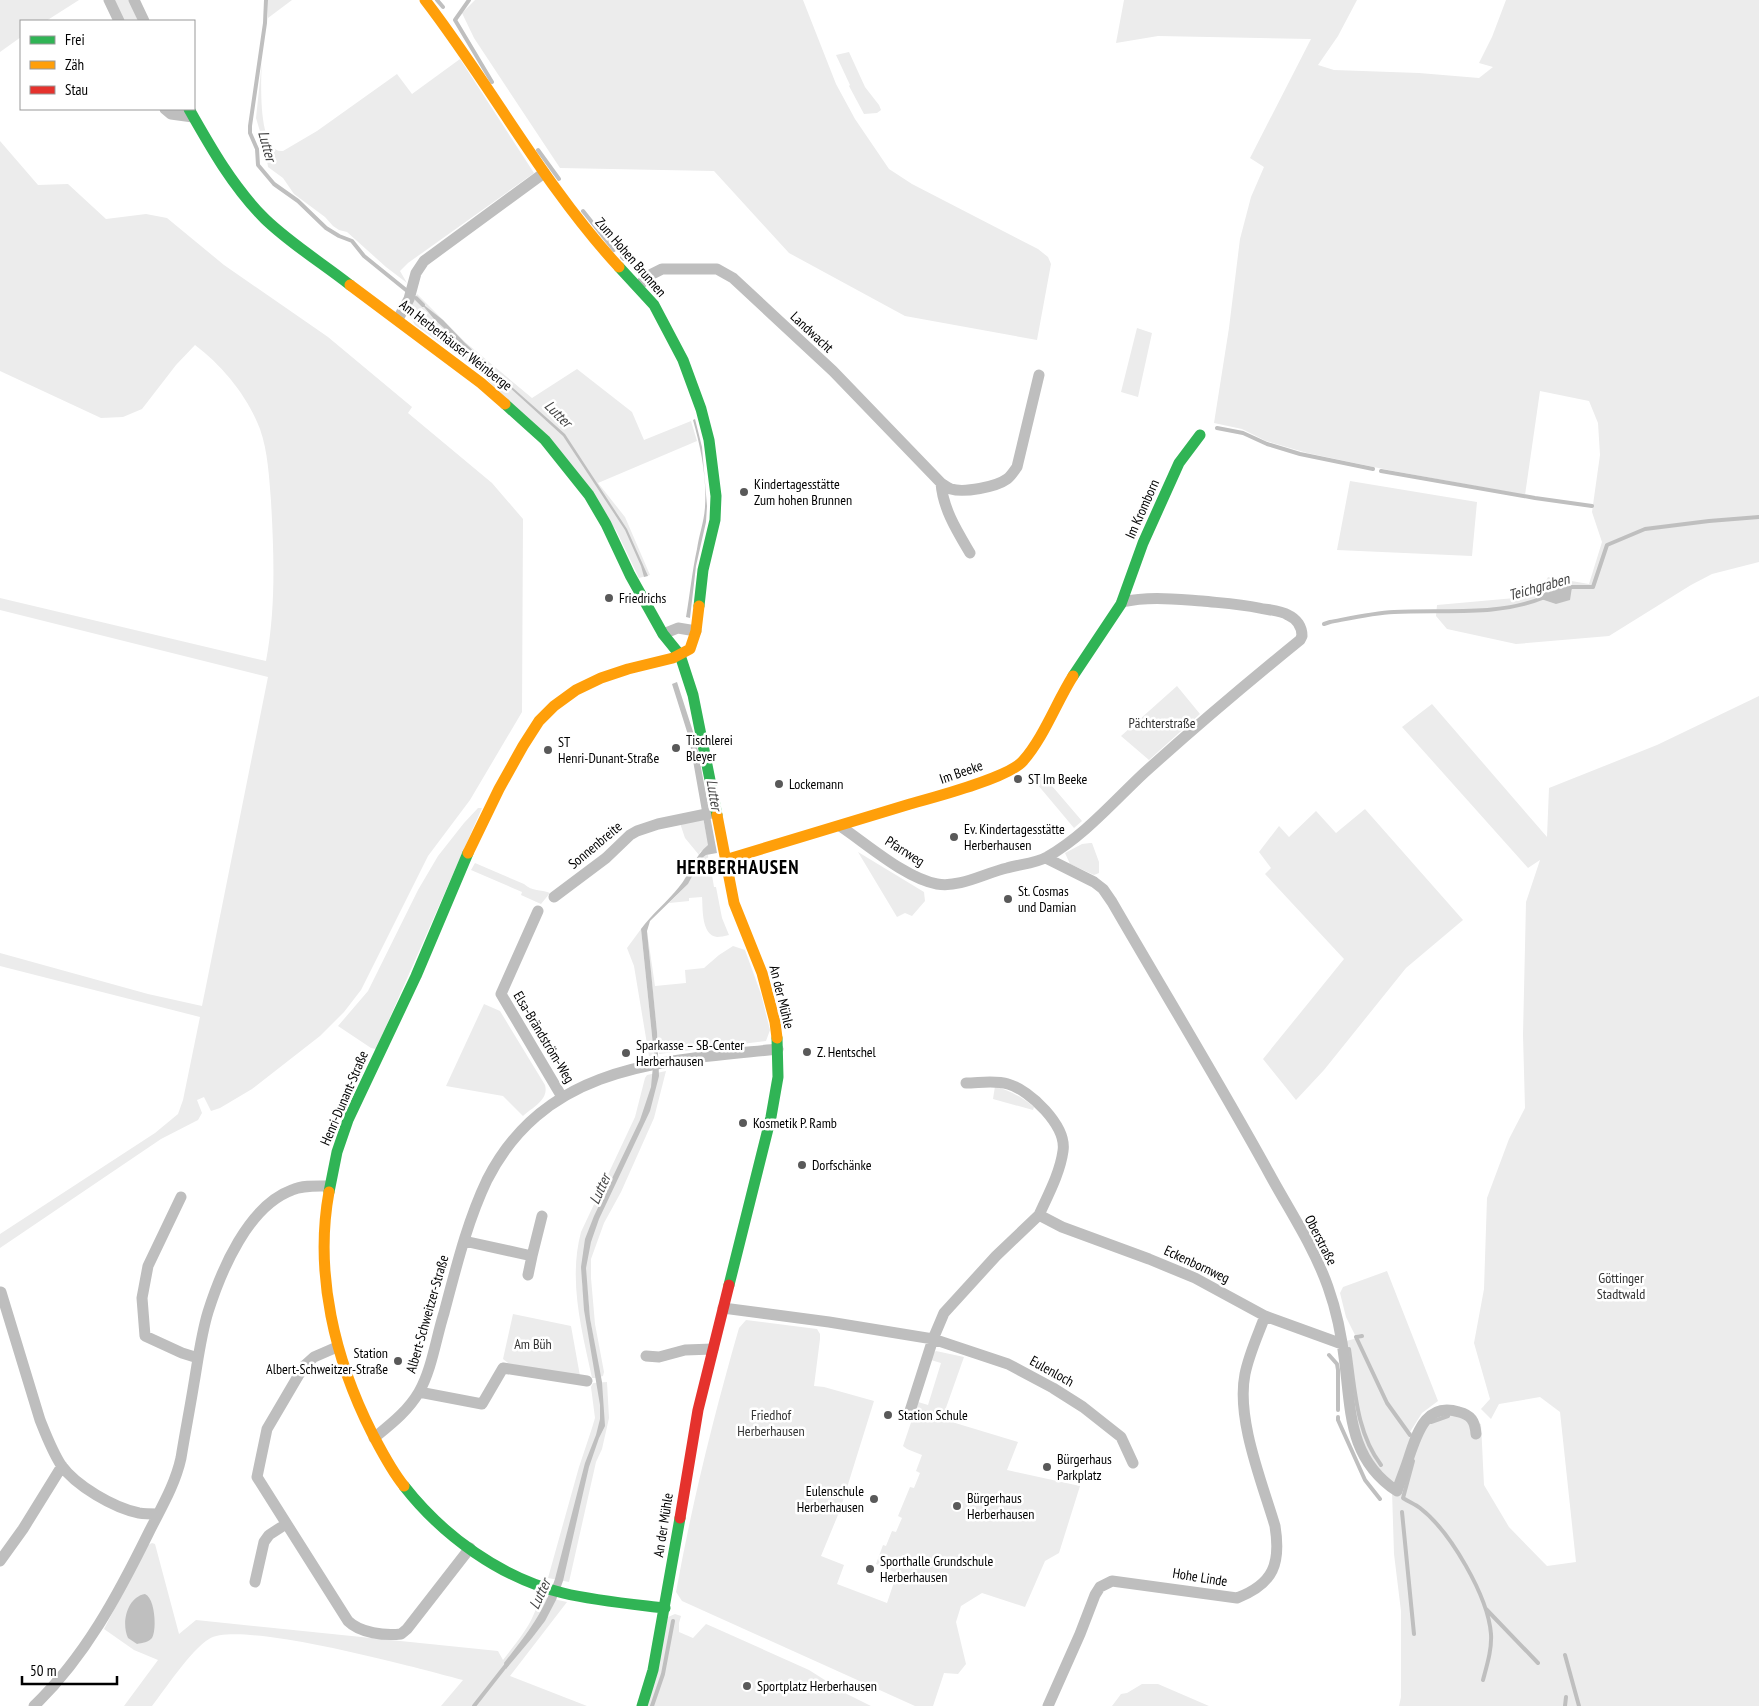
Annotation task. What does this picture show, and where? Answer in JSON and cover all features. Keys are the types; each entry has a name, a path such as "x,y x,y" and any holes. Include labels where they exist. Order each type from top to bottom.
{"street":[{"path":"109,0 119,20"},
{"path":"134,0 144,20"},
{"name":"Zum Hohen Brunnen","path":"425,0 445,26 544,173 602,249 654,305 683,360 701,409 709,440 716,496 715,520 703,570 696,630 690,649 680,655"},
{"name":"Am Herberhäuser Weinberge","path":"166,110 171,114 191,113 230,179 254,209 281,233 398,319 508,405 556,452 589,495 663,634 680,655"},
{"path":"398,319 409,299 416,273 424,261 544,173"},
{"name":"Landwacht","path":"638,286 652,274 662,269 717,269 733,278 832,371 941,483 952,490 967,490 998,484 1009,478 1017,467 1039,375"},
{"name":"Im Kromborn","path":"1122,602 1143,543 1179,463 1200,435"},
{"path":"941,483 942,498 950,518 970,554"},
{"path":"1046,858 1088,825 1212,713 1300,640 1302,632 1297,622 1284,613 1250,606 1165,598 1140,598 1122,602"},
{"name":"Im Beeke","path":"725,860 964,788 1015,768 1026,759 1032,750 1063,692 1122,602"},
{"path":"663,634 678,628 696,630"},
{"name":"An der Mühle","path":"642,1706 653,1670 665,1608 696,1418 776,1098 778,1049 770,999 734,903 725,860 709,813 693,695 680,655"},
{"name":"Henri-Dunant-Straße","path":"665,1608 570,1595 544,1588 509,1572 470,1548 440,1525 397,1477 374,1438 350,1384 337,1347 327,1298 324,1262 329,1186 339,1144 353,1109 418,972 487,811 532,730 545,714 559,702 594,681 635,666 680,655"},
{"name":"Sonnenbreite","path":"554,897 606,858 630,835 637,831 658,824 709,813"},
{"name":"Pfarrweg","path":"840,826 911,874 936,884 960,883 1005,868 1046,858"},
{"name":"Oberstraße","path":"1046,858 1094,882 1103,889 1112,902 1203,1057 1315,1258 1335,1307 1342,1344 1351,1421 1367,1461 1397,1491 1417,1434 1425,1420 1431,1415 1443,1410 1460,1412 1470,1417 1476,1423 1476,1434"},
{"name":"Elsa-Brändström-Weg","path":"538,910 501,994 562,1097"},
{"name":"Albert-Schweitzer-Straße","path":"374,1438 397,1419 418,1392 428,1366 464,1241 480,1196 504,1152 527,1125 575,1089 615,1073 672,1061 778,1049"},
{"path":"910,1411 932,1338 944,1313 1015,1236 1038,1215 1053,1184 1063,1151 1062,1136 1058,1126 1033,1100 1018,1088 999,1082 966,1083"},
{"path":"34,1706 67,1671 85,1647 117,1592 158,1514 178,1469 203,1334 213,1296 227,1264 250,1224 268,1204 283,1194 303,1187 329,1186"},
{"path":"181,1197 148,1266 142,1298 144,1336 198,1358"},
{"name":"Eckenbornweg","path":"1038,1215 1062,1227 1195,1278 1265,1316 1342,1344"},
{"path":"528,1275 542,1216"},
{"path":"464,1241 532,1256"},
{"path":"1,1292 46,1438 62,1466 79,1482 100,1497 121,1508 139,1513 158,1514"},
{"name":"Eulenloch","path":"723,1308 932,1338 1008,1364 1053,1388 1083,1407 1121,1437 1133,1463"},
{"name":"Hohe Linde","path":"1048,1706 1100,1587 1112,1581 1237,1598 1253,1592 1267,1580 1276,1560 1277,1542 1275,1526 1246,1429 1243,1400 1243,1386 1247,1367 1265,1316"},
{"path":"337,1347 321,1353 308,1362 267,1429 257,1477 348,1621 368,1632 396,1635 404,1632 470,1548"},
{"path":"646,1356 659,1357 685,1350 713,1349"},
{"path":"418,1392 482,1404 503,1368 587,1381"},
{"path":"0,1561 23,1529 62,1466"},
{"path":"255,1582 264,1542 286,1524"}],"green space":[{"path":"0,0 79,0 48,20 20,20 20,38 0,52"},
{"path":"113,0 129,0 138,20 122,20"},
{"path":"268,0 292,0 268,18"},
{"path":"475,0 803,0 836,84 855,119 889,169 912,184 1038,249 1048,257 1051,264 1037,340 905,316 789,253 714,171 560,168 474,38 462,13"},
{"path":"1124,0 1357,0 1338,36 1318,65 1334,70 1419,73 1479,78 1493,67 1479,63 1492,37 1506,0 1759,0 1759,562 1712,574 1609,636 1516,644 1447,629 1436,616 1437,605 1538,596 1548,577 1589,584 1602,542 1592,512 1600,455 1598,423 1589,401 1540,391 1525,495 1307,453 1266,441 1242,429 1214,423 1229,328 1240,239 1251,197 1264,167 1250,158 1311,39 1158,36 1116,43"},
{"path":"849,52 865,87 879,105 881,110 877,113 864,114 849,86 836,55"},
{"path":"460,59 534,173 408,263 400,271 407,283 347,232 333,226 325,217 294,194 283,178 268,167 265,148 256,118 262,61 261,98 265,128 269,141 275,149 283,151 317,131 397,74 412,94"},
{"path":"0,141 38,185 68,184 106,219 146,214 167,218 224,265 328,337 412,407 408,413 492,483 523,519 522,712 470,800 428,856 361,990 344,1012 320,1036 252,1089 220,1108 211,1111 204,1097 197,1100 202,1113 198,1120 161,1139 0,1248 0,1234 155,1133 178,1114 183,1100 200,1017 0,966 0,953 148,994 202,1006 268,677 0,610 0,598 266,661 271,622 273,541 270,483 260,429 249,405 234,383 215,362 195,345 176,365 142,409 123,417 101,418 0,371"},
{"path":"417,294 465,342 532,398 577,369 632,412 644,440 691,421 697,441 598,483 625,517 650,575 639,578 616,530 485,377 453,350 415,325 411,318 415,318 430,331 436,324 426,316 428,313 421,308 418,312 412,309 410,305"},
{"path":"1137,328 1152,333 1138,397 1121,392"},
{"path":"1350,481 1477,502 1472,556 1337,550"},
{"name":"Pächterstraße","path":"1177,686 1200,714 1149,760 1121,736"},
{"name":"Göttinger Stadtwald","path":"1759,696 1759,1706 1399,1706 1401,1697 1401,1611 1394,1554 1392,1491 1364,1446 1355,1418 1346,1341 1362,1337 1361,1334 1355,1335 1346,1317 1340,1293 1343,1287 1387,1271 1438,1401 1422,1413 1410,1432 1420,1435 1434,1419 1447,1415 1481,1424 1484,1485 1509,1527 1547,1566 1576,1562 1560,1412 1540,1397 1499,1404 1491,1419 1481,1409 1490,1399 1474,1343 1484,1289 1487,1198 1509,1139 1525,1108 1523,1035 1526,902 1540,860 1528,868 1402,727 1432,704 1547,837 1549,788 1657,745"},
{"path":"1040,772 1082,821 1074,828 1032,778"},
{"path":"478,808 482,808 376,1049 371,1048 338,1026 368,991 418,890 438,856"},
{"path":"1365,809 1463,920 1406,968 1324,1070 1296,1100 1263,1059 1344,959 1265,874 1271,868 1259,852 1279,826 1289,837 1316,811 1336,833"},
{"path":"703,818 709,846 700,852 699,855 685,838 680,823"},
{"path":"1092,843 1099,862 1099,873 1094,875 1070,864 1065,853 1082,844"},
{"path":"858,852 924,892 925,901 912,916 905,913 897,917"},
{"path":"708,855 710,875 712,875 714,887 716,887 722,918 729,935 717,937 708,931 705,926 702,897 689,898 689,901 669,903 688,884 702,858"},
{"path":"475,863 530,888 550,893 541,904 521,895 522,892 471,870"},
{"path":"641,929 654,1055 649,1056 634,966 627,948"},
{"path":"647,931 655,986 686,983 685,970 704,968 733,946 745,950 761,994 770,1030 766,1041 659,1054"},
{"path":"484,1004 500,1011 545,1085 545,1095 523,1116 503,1096 446,1086"},
{"path":"666,1071 654,1118 621,1192 604,1223 591,1259 595,1324 604,1372 603,1376 600,1377 590,1318 587,1285 582,1283 596,1378 592,1378 576,1287 577,1250 581,1232 635,1117 645,1078 647,1075"},
{"path":"995,1086 1020,1097 1034,1107 1033,1110 993,1099"},
{"name":"Am Büh","path":"513,1314 571,1326 580,1376 513,1367 503,1359"},
{"name":"Friedhof Herberhausen","path":"746,1320 817,1329 820,1339 814,1386 874,1401 840,1510 821,1556 844,1565 837,1584 887,1603 897,1573 876,1564 883,1545 886,1546 892,1531 896,1532 902,1518 898,1516 910,1487 914,1488 920,1473 916,1471 922,1455 903,1446 918,1402 928,1405 941,1363 931,1360 932,1354 936,1351 964,1357 942,1419 1018,1442 1007,1470 1080,1486 1059,1553 1045,1561 1025,1607 982,1593 961,1606 956,1622 966,1664 958,1674 944,1673 933,1706 915,1706 682,1601 676,1592 696,1492 712,1426 739,1328"},
{"path":"607,1382 609,1418 602,1449 596,1462 569,1582 548,1578 579,1467 595,1418 591,1387 593,1383"},
{"path":"155,1544 179,1634 196,1620 498,1651 503,1660 530,1623 540,1596 567,1602 510,1676 587,1706 441,1706 463,1680 372,1657 292,1640 256,1635 227,1635 209,1639 202,1644 187,1660 152,1706 124,1706 158,1660 134,1650 104,1629 148,1545"},
{"path":"675,1614 681,1616 679,1632 693,1638 706,1624 809,1670 847,1694 871,1706 648,1706 668,1617"},
{"path":"1142,1684 1158,1684 1209,1706 1112,1706 1121,1694 1127,1693"}],"shaded area":[{"path":"420,302 443,320 513,388 565,434 627,529 648,576 644,577 625,530 563,436 434,319"},
{"path":"695,419 702,447 707,506 706,522 696,566 690,618 686,617 705,507 703,463 693,420"},
{"path":"1549,579 1572,587 1570,600 1556,604 1541,599"},
{"path":"677,682 696,741 717,853 706,855 702,858 688,884 650,921 647,931 657,1032 659,1076 650,1111 599,1219 591,1242 586,1268 590,1318 602,1382 605,1426 589,1467 563,1581 556,1600 545,1621 506,1669 504,1663 539,1614 555,1579 585,1463 600,1419 600,1405 584,1310 581,1267 585,1239 640,1120 651,1087 654,1055 641,929 679,887 699,854 708,845 689,738 672,684"},
{"path":"145,1594 153,1607 154,1634 149,1640 137,1644 128,1638 125,1625 126,1618 130,1605 139,1596"}],"waterway":[{"name":"Lutter","path":"266,0 265,23 250,126 250,133 257,149 258,165 274,184 298,201 326,228 352,241 364,256 406,290"},
{"path":"437,0 443,7"},
{"path":"469,0 455,20 492,82"},
{"path":"538,150 559,179"},
{"path":"583,211 614,250"},
{"name":"Lutter","path":"416,298 423,305"},
{"path":"1217,428 1243,433 1267,444 1300,454 1373,469"},
{"path":"1381,471 1592,506"},
{"name":"Teichgraben","path":"1568,588 1593,587 1607,545 1645,529 1759,517"},
{"name":"Teichgraben","path":"1324,624 1354,617 1386,613 1490,610 1527,603 1545,597"},
{"path":"1362,1336 1356,1337 1387,1403 1410,1435"},
{"path":"1349,1349 1361,1424 1366,1439 1381,1465"},
{"path":"1329,1355 1337,1364 1338,1370 1338,1410"},
{"path":"1431,1422 1448,1416"},
{"path":"1338,1417 1365,1480 1380,1499"},
{"path":"1413,1461 1403,1498 1432,1518 1443,1532 1466,1565 1483,1602 1491,1634 1489,1657 1483,1680"},
{"path":"1402,1512 1414,1634"},
{"path":"1486,1609 1538,1663"},
{"path":"652,1706 663,1674 673,1621"},
{"path":"1565,1655 1579,1706"},
{"name":"Lutter","path":"474,1706 507,1664"},
{"path":"1565,1706 1566,1697"}],"traffic: fast":[{"path":"190,110 223,167 253,207 285,237 350,285"},
{"path":"619,267 654,305 683,360 701,409 709,440 716,496 715,520 703,570 699,606"},
{"path":"505,404 545,440 589,495 663,634 680,655 693,695 717,815"},
{"path":"1073,676 1121,604 1143,543 1179,463 1200,435"},
{"path":"329,1192 337,1152 348,1120 416,976 468,853"},
{"path":"729,1285 771,1117 778,1077 777,1038"},
{"path":"404,1486 419,1504 455,1538 475,1553 517,1577 575,1596 665,1608"},
{"path":"642,1706 653,1670 680,1518"}],"traffic: slow":[{"path":"425,0 473,67 542,170 592,236 619,267"},
{"path":"350,285 481,383 505,404"},
{"path":"468,853 499,789 539,721 554,706 576,690 601,678 673,658 690,649 696,631 699,606"},
{"path":"725,860 970,786 1003,774 1023,761 1030,752 1044,731 1073,676"},
{"path":"717,815 734,903 762,973 775,1022 777,1038"},
{"path":"329,1192 324,1254 326,1285 338,1346 359,1405 372,1433 404,1486"}],"traffic: jam":[{"path":"680,1518 698,1410 729,1285"}],"place":[{"name":"Kindertagesstätte Zum hohen Brunnen","path":"744,492"},
{"name":"Friedrichs","path":"609,598"},
{"name":"Tischlerei Bleyer","path":"676,748"},
{"name":"ST Henri-Dunant-Straße","path":"548,750"},
{"name":"ST Im Beeke","path":"1018,779"},
{"name":"Lockemann","path":"779,784"},
{"name":"Ev. Kindertagesstätte Herberhausen","path":"954,837"},
{"name":"St. Cosmas und Damian","path":"1008,899"},
{"name":"Z. Hentschel","path":"807,1052"},
{"name":"Sparkasse – SB-Center Herberhausen","path":"626,1053"},
{"name":"Kosmetik P. Ramb","path":"743,1123"},
{"name":"Dorfschänke","path":"802,1165"},
{"name":"Station Albert-Schweitzer-Straße","path":"398,1361"},
{"name":"Station Schule","path":"888,1415"},
{"name":"Bürgerhaus Parkplatz","path":"1047,1467"},
{"name":"Eulenschule Herberhausen","path":"874,1499"},
{"name":"Bürgerhaus Herberhausen","path":"957,1506"},
{"name":"Sporthalle Grundschule Herberhausen","path":"870,1569"},
{"name":"Sportplatz Herberhausen","path":"747,1686"}],"district":[{"name":"HERBERHAUSEN","path":"738,867"}]}
